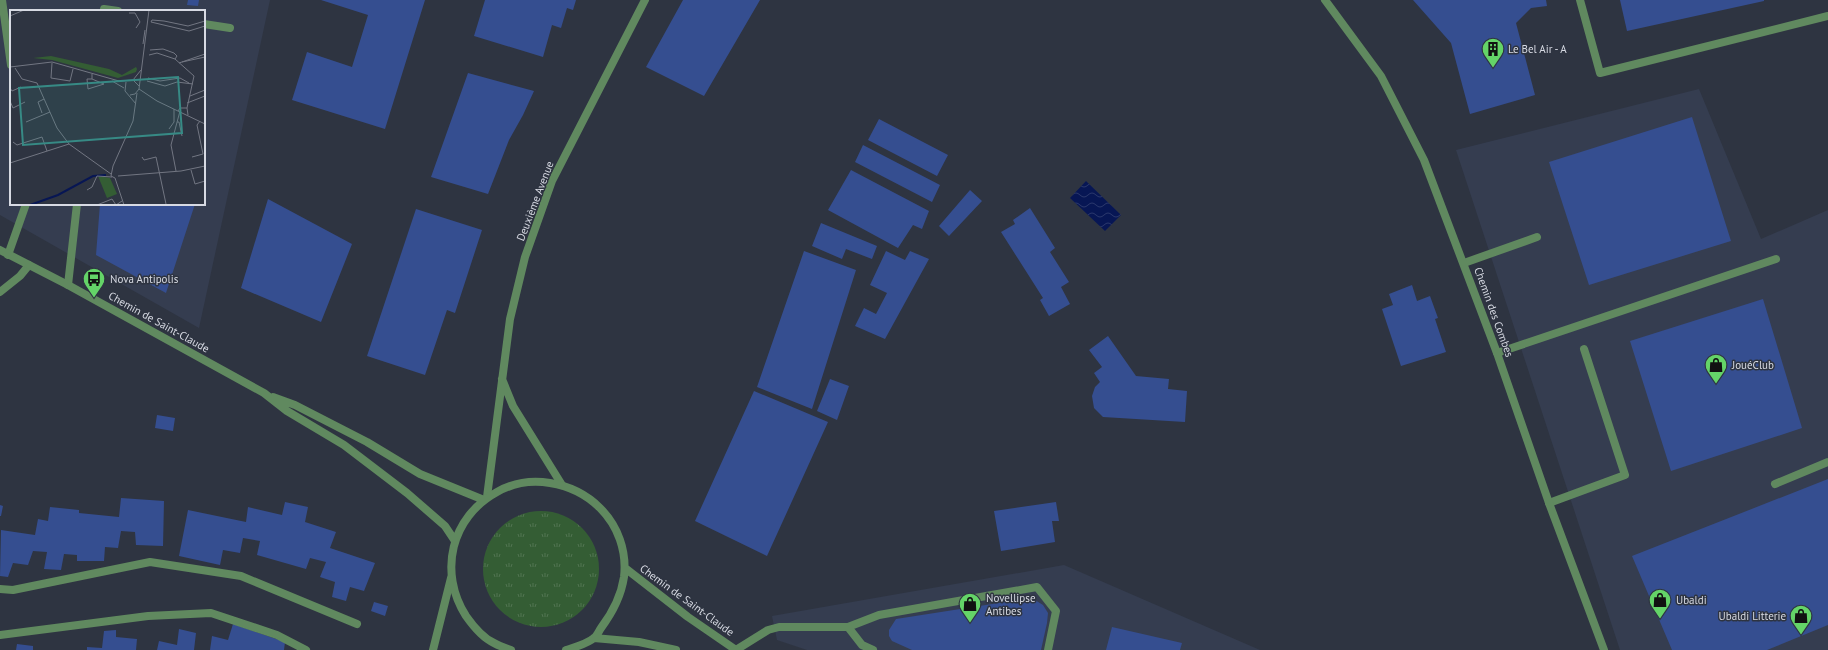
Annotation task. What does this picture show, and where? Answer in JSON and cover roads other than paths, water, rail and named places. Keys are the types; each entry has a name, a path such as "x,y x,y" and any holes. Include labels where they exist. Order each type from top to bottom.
{"street":[{"path":"2,0 10,58"},
{"path":"103,10 106,0"},
{"name":"Deuxième Avenue","path":"485,499 510,319 525,257 552,181 644,0"},
{"name":"Chemin des Combes","path":"1325,0 1381,76 1424,160 1464,263 1549,503 1604,650"},
{"path":"1580,0 1600,73 1828,16"},
{"path":"205,24 230,28"},
{"path":"8,255 26,205"},
{"path":"68,285 77,205"},
{"path":"1464,263 1537,237"},
{"name":"Chemin de Saint-Claude","path":"0,250 68,285 264,393 295,405 367,442 420,474 485,499"},
{"path":"1497,353 1776,259"},
{"path":"0,292 20,276 29,265"},
{"path":"1549,503 1625,475 1584,349"},
{"path":"501,378 513,406 562,485"},
{"name":"Chemin de Saint-Claude","path":"264,393 287,411 344,445 407,493 445,526 455,541"},
{"path":"1775,484 1828,462"},
{"path":"433,650 451,578 451,559 455,541 466,518 485,499 504,488 523,482 542,481 562,485 579,491 594,502 607,516 617,532 623,549 625,568 622,591 614,612 594,638"},
{"path":"0,589 13,590 150,562 241,576 357,624"},
{"name":"Chemin de Saint-Claude","path":"625,568 688,617 736,650"},
{"path":"451,578 458,603 472,626 493,643 511,650"},
{"path":"736,650 768,630 778,628 848,627 879,614 1037,587 1056,611 1048,650"},
{"path":"0,635 148,616 211,613 277,635 306,650"},
{"path":"848,627 862,645 873,650"},
{"path":"566,650 594,638 639,642 676,650"}],"water":[{"path":"1086,181 1121,215 1105,231 1070,198"}],"place":[{"name":"Le Bel Air - A","path":"1493,68"},
{"name":"Nova Antipolis","path":"94,298"},
{"name":"JouéClub","path":"1716,384"},
{"name":"Ubaldi","path":"1660,620"},
{"name":"Novellipse Antibes","path":"970,624"},
{"name":"Ubaldi Litterie","path":"1801,636"}]}
